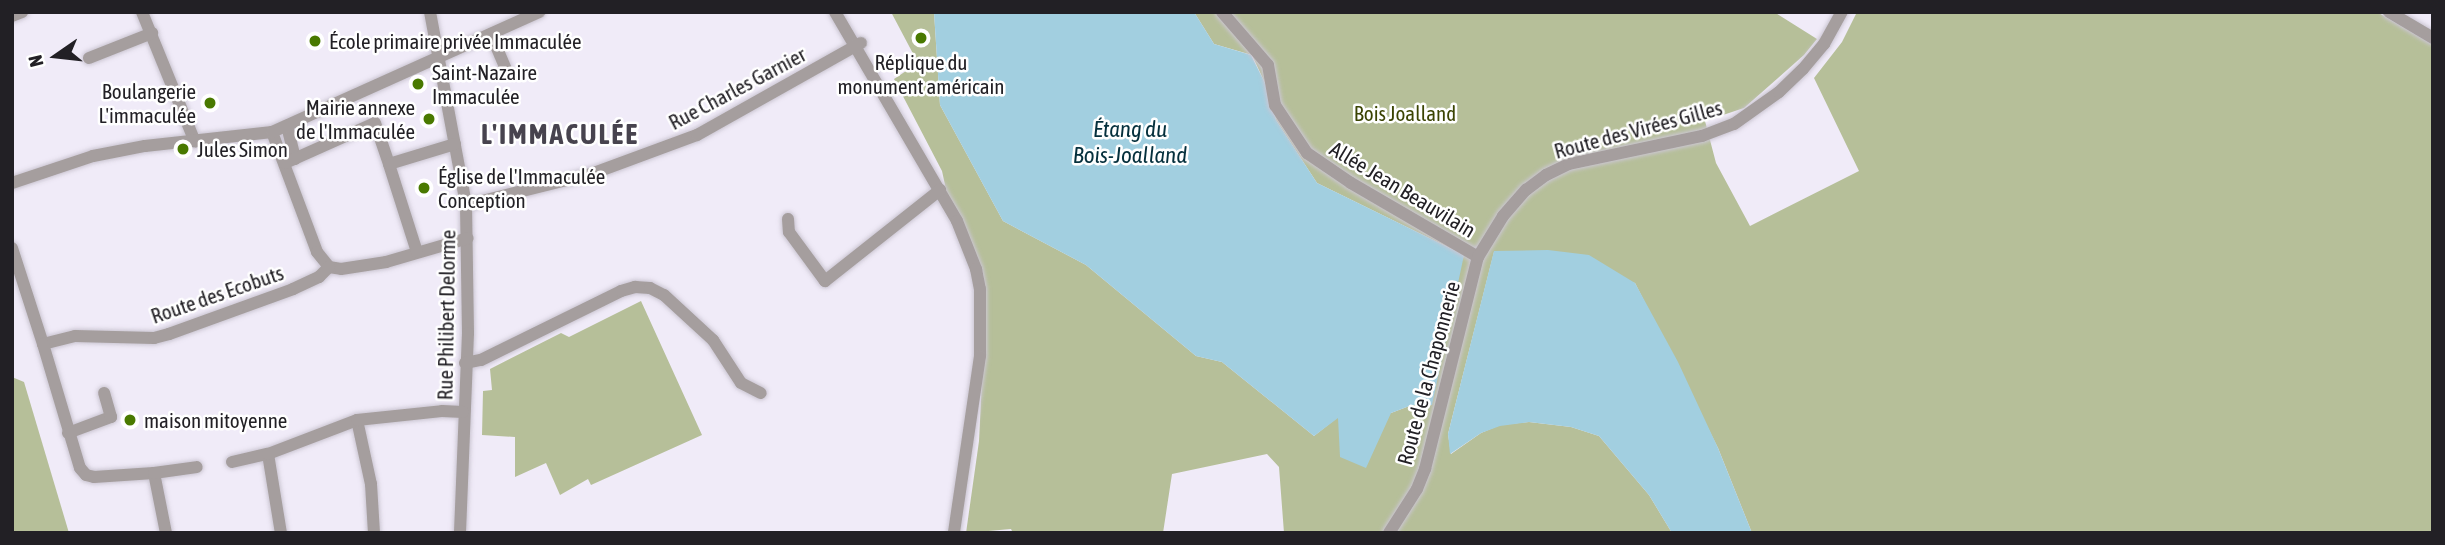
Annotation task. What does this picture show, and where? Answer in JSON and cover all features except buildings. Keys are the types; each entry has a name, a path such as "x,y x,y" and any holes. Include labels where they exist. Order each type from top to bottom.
{"street":[{"path":"12,16 22,12"},
{"path":"142,12 195,142"},
{"name":"Rue Philibert Delorme","path":"430,12 466,205 468,237 460,533"},
{"path":"12,183 93,156 145,146 272,132 539,12"},
{"path":"835,12 878,74 916,150"},
{"path":"843,12 858,45 940,190 971,252 980,289 980,356 954,533"},
{"name":"Route des Virées Gilles","path":"1478,257 1503,216 1526,190 1546,175 1569,164 1702,136 1734,124 1779,92 1803,69 1825,44 1842,12"},
{"path":"2389,12 2433,37"},
{"name":"Allée Jean Beauvilain","path":"1230,14 1268,65 1275,105 1307,153 1351,183 1478,257"},
{"path":"89,58 152,33"},
{"path":"491,34 506,69"},
{"name":"Rue Charles Garnier","path":"466,205 618,166 697,135 858,45"},
{"path":"290,161 375,122 418,252"},
{"path":"287,126 290,161 317,252 329,267 341,269 386,262 468,237"},
{"path":"272,132 290,161"},
{"path":"389,164 455,144"},
{"path":"788,219 789,232 825,281 940,190"},
{"path":"12,248 79,468 86,475 154,473 197,467"},
{"name":"Route de la Chaponnerie","path":"1389,533 1417,489 1428,457 1478,257"},
{"name":"Route des Ecobuts","path":"43,344 75,336 154,338 169,334 293,289 319,277 329,267"},
{"path":"465,363 481,360 621,291 635,287 650,288 664,295 713,340 741,383 761,393"},
{"path":"68,433 111,418 104,393"},
{"path":"232,462 268,454 357,419 442,411 463,412"},
{"path":"357,419 371,484 374,533"},
{"path":"268,454 281,533"},
{"path":"154,473 166,533"}],"green space":[{"name":"Bois Joalland","path":"891,12 934,12 940,105 1003,221 1086,265 1196,356 1222,362 1314,436 1338,417 1391,413 1412,405 1464,255 1317,183 1276,120 1265,83 1252,55 1214,44 1194,12 1774,12 1817,39 1804,55 1744,108 1705,121 1716,163 1750,226 1859,171 1814,78 1842,42 1857,12 2377,12 2433,45 2433,533 1752,533 1718,448 1635,283 1494,252 1448,434 1451,454 1481,433 1500,425 1529,422 1571,427 1599,436 1649,495 1672,533 1284,533 1279,467 1267,454 1172,474 1163,533 1013,533 1011,529 966,533 979,441 986,297 983,273 948,199 942,171 894,79 918,63"},
{"path":"641,301 702,435 591,485 588,479 560,495 546,463 515,477 515,437 482,435 483,391 492,390 490,369 561,333 569,337"},
{"path":"12,377 24,382 69,533 12,533"}],"water":[{"name":"Étang du Bois-Joalland","path":"934,12 1194,12 1214,44 1251,55 1265,83 1276,120 1317,183 1464,255 1432,405 1412,405 1391,413 1366,468 1340,457 1338,418 1314,436 1222,362 1196,356 1086,265 1003,221 940,105"},
{"path":"1548,250 1589,255 1635,283 1678,362 1718,448 1752,533 1672,533 1649,495 1599,436 1571,427 1529,422 1500,426 1481,433 1450,454 1448,434 1494,251"}],"place":[{"name":"Réplique du monument américain","path":"921,38"},
{"name":"École primaire privée Immaculée","path":"315,41"},
{"name":"Saint-Nazaire Immaculée","path":"418,84"},
{"name":"Boulangerie L'immaculée","path":"210,103"},
{"name":"Mairie annexe de l'Immaculée","path":"429,119"},
{"name":"Jules Simon","path":"183,149"},
{"name":"Église de l'Immaculée Conception","path":"424,188"},
{"name":"maison mitoyenne","path":"130,420"}],"district":[{"name":"L'IMMACULÉE","path":"560,134"}]}
